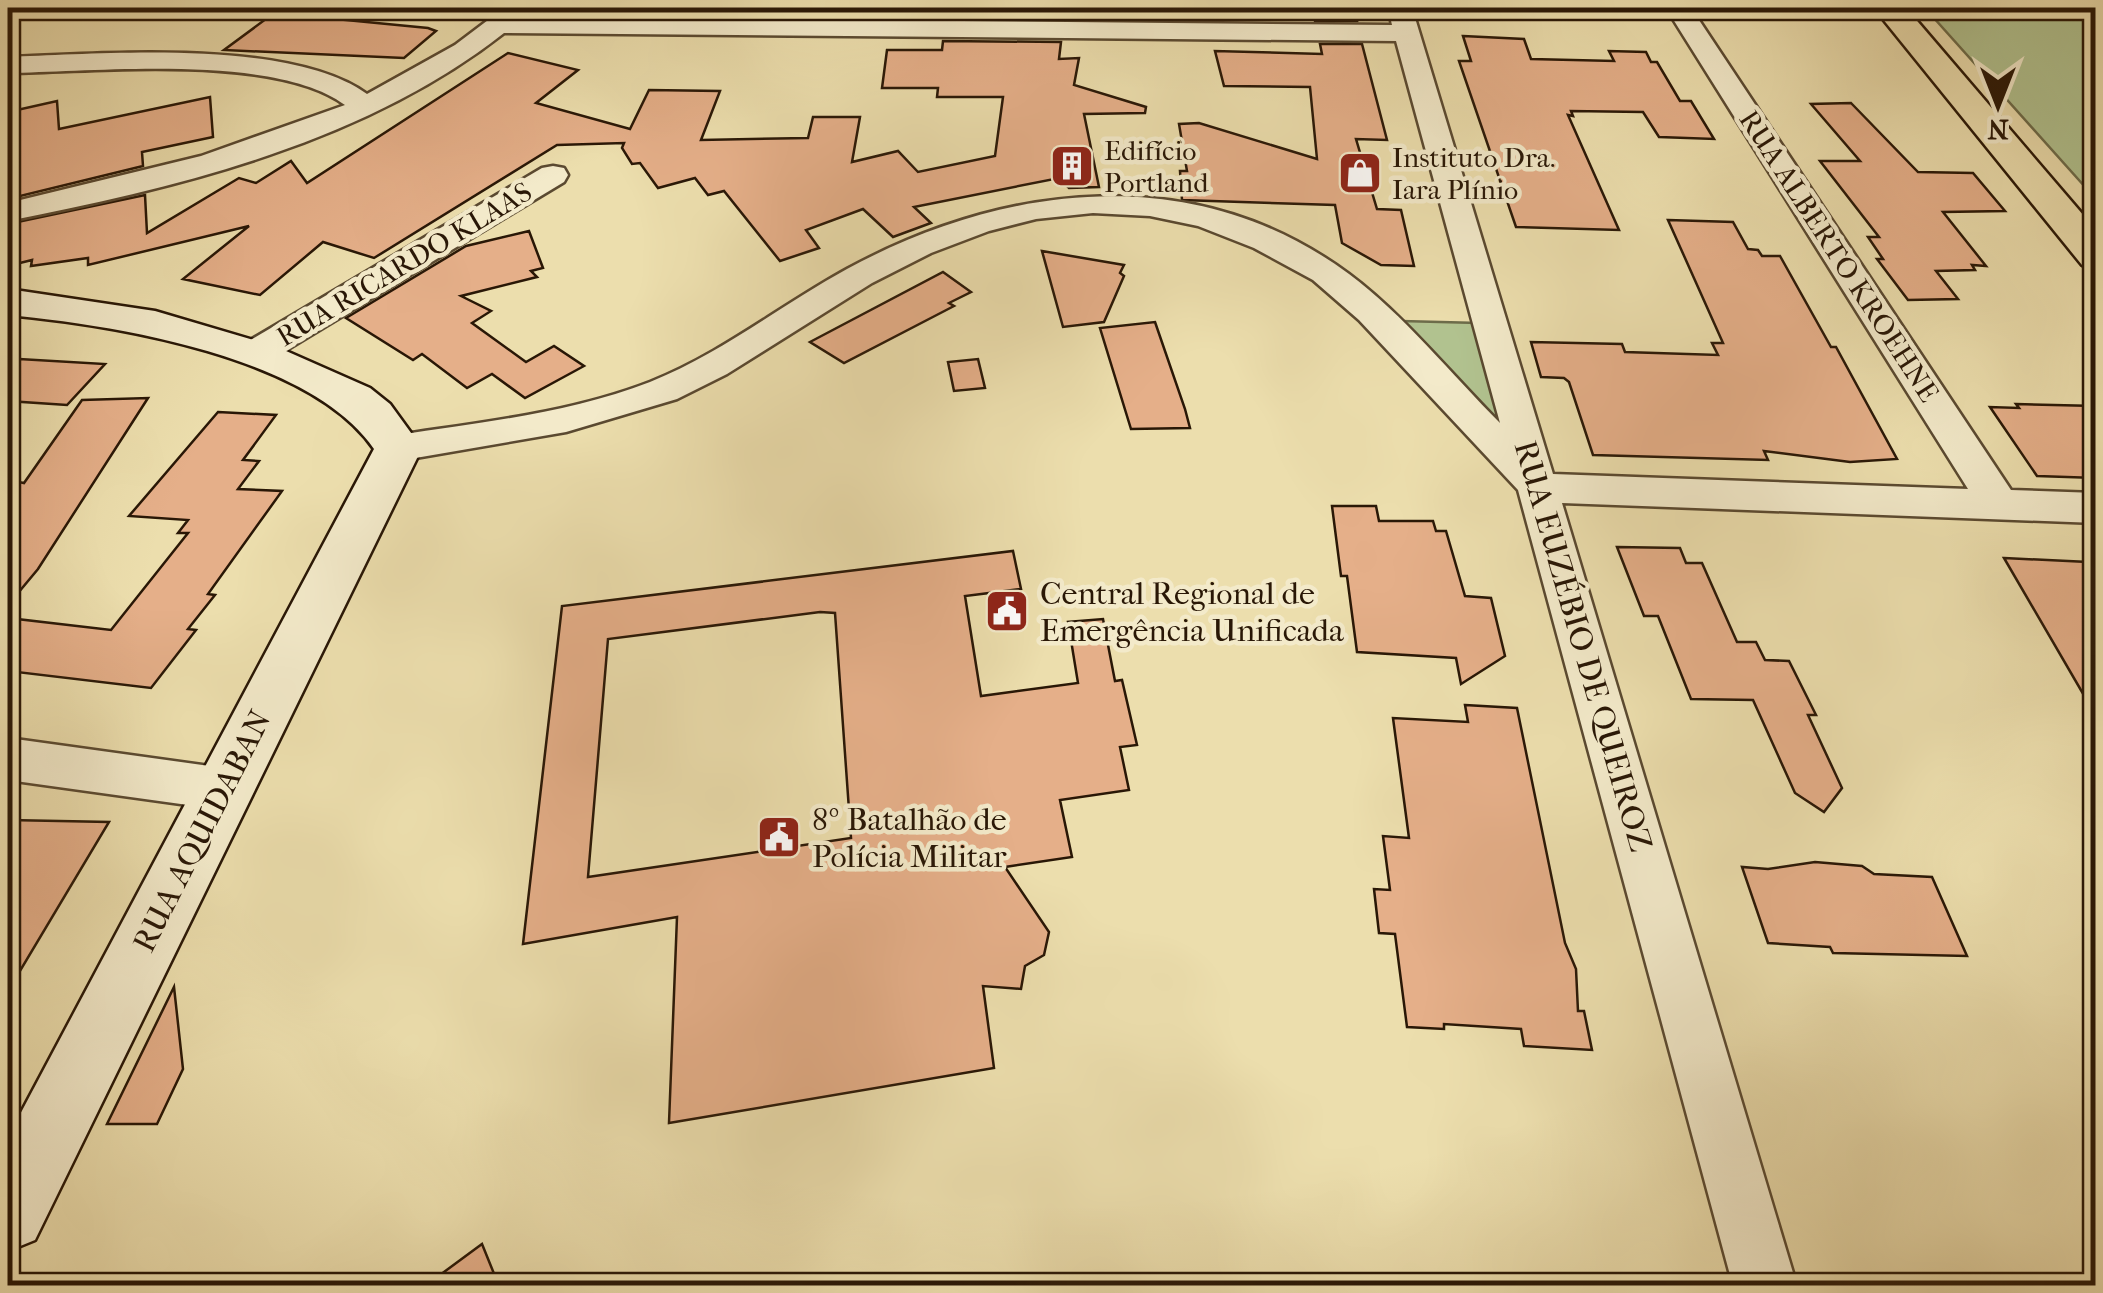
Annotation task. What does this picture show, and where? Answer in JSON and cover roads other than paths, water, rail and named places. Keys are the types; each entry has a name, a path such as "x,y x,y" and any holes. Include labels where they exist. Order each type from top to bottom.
{"main road":[{"path":"1890,8 2096,256"}],"street":[{"name":"RUA ALBERTO KROEHNE","path":"1680,8 1999,505"},
{"path":"8,212 211,163 272,144 365,107 438,68 510,16 1404,20"},
{"name":"RUA EUZÉBIO DE QUEIROZ","path":"1404,20 1765,1286"},
{"path":"8,65 208,66 295,75 342,89 365,107"},
{"name":"RUA RICARDO KLAAS","path":"255,353 553,175"},
{"path":"8,302 76,307 150,321 255,353 344,393 368,410 398,448 581,416 666,389 860,277 958,230 1030,210 1139,203 1219,222 1279,248 1341,285 1538,488 2096,508"},
{"name":"RUA AQUIDABAN","path":"8,1213 398,448"},
{"path":"8,759 224,789"}],"place":[{"name":"Edifício Portland","path":"1072,166"},
{"name":"Instituto Dra. Iara Plínio","path":"1360,173"},
{"name":"Central Regional de Emergência Unificada","path":"1007,611"},
{"name":"8º Batalhão de Polícia Militar","path":"779,837"}]}
